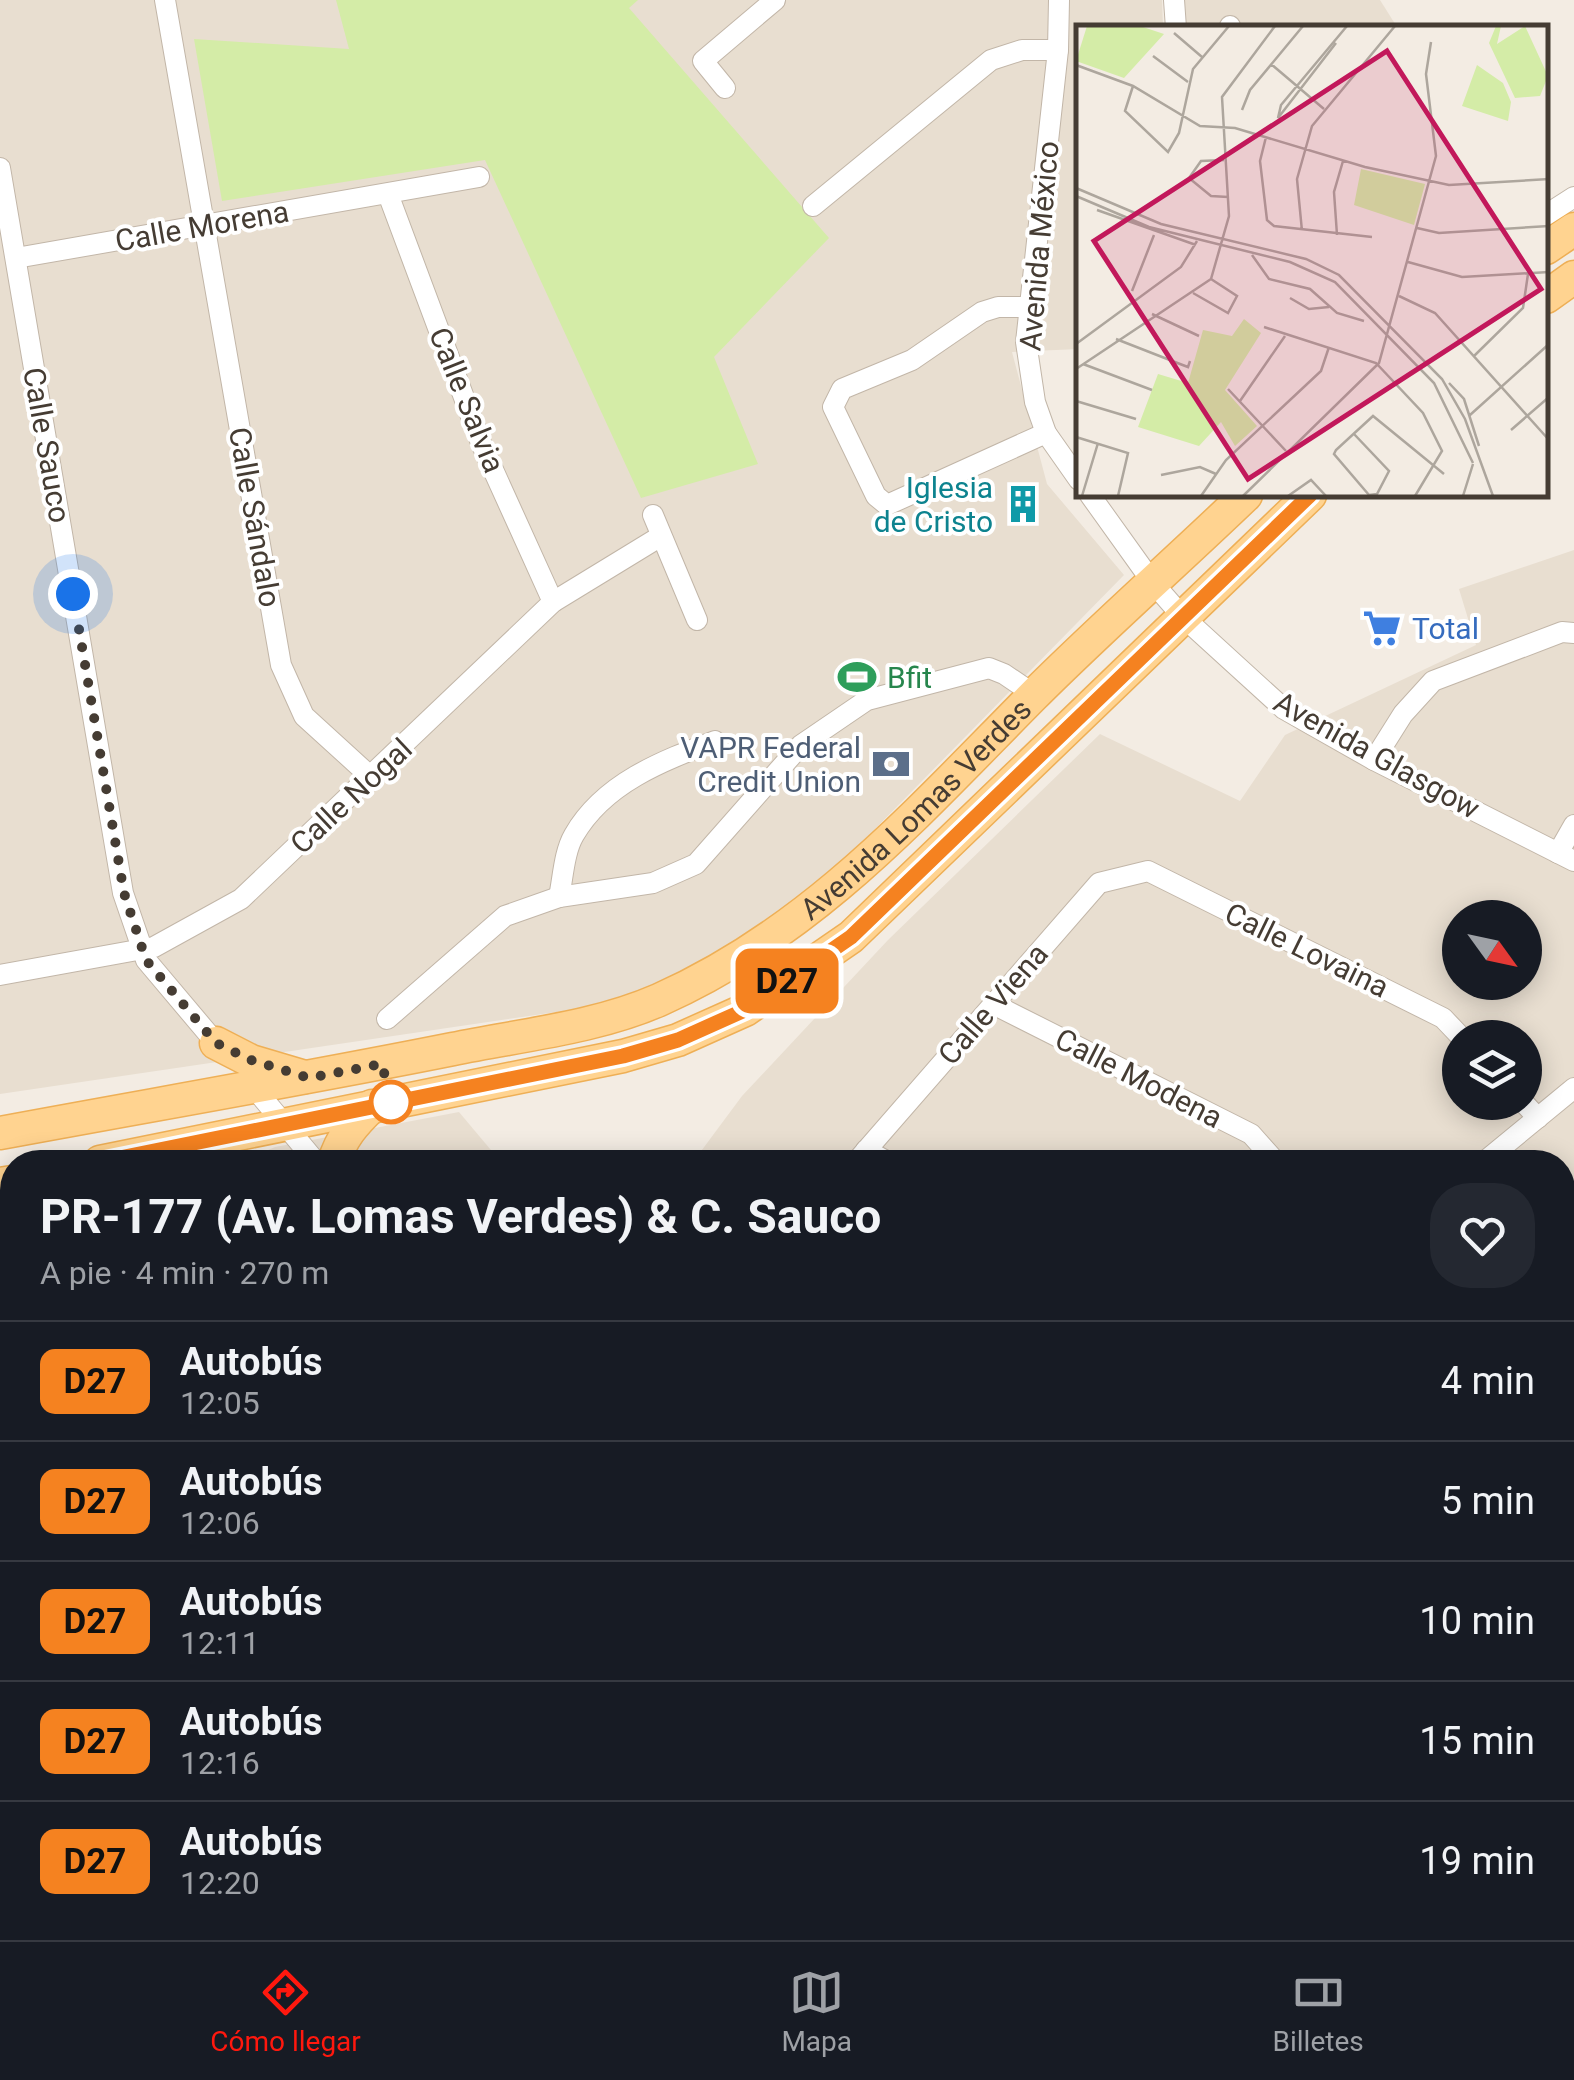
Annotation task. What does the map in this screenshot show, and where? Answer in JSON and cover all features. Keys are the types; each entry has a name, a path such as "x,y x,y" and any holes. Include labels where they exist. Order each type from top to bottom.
{"main road":[{"path":"1549,246 1574,229"},
{"path":"1549,295 1574,277"},
{"name":"Avenida Lomas Verdes","path":"0,1133 255,1089 600,1020 656,1002 714,973 770,940 884,848 1034,694 1243,498"},
{"name":"Avenida Lomas Verdes","path":"157,1150 623,1056 678,1040 745,1010 851,937 1307,498"},
{"path":"216,1043 251,1060 309,1078"},
{"path":"338,1150 351,1126 372,1106"}],"street":[{"name":"Calle Sándalo","path":"164,0 281,665 304,716 370,777"},
{"path":"726,88 703,61 775,0"},
{"name":"Avenida México","path":"1059,0 1058,50 1030,307 1028,363 1046,434 1076,476"},
{"path":"1174,0 1176,25"},
{"path":"814,206 992,60 1022,50 1058,50"},
{"name":"Calle Sauco","path":"0,168 124,893 141,950 306,1150"},
{"name":"Calle Morena","path":"16,258 480,178"},
{"name":"Calle Salvia","path":"388,194 482,443 553,602"},
{"path":"1549,213 1574,197"},
{"path":"1030,307 998,307 982,312 912,360 842,389 833,407 876,496 887,505 1046,434"},
{"path":"1092,498 1154,583"},
{"path":"652,515 696,620"},
{"name":"Calle Nogal","path":"0,975 154,947 241,899 553,602 661,536"},
{"name":"Avenida Glasgow","path":"1154,583 1182,616 1284,708 1374,760 1566,857"},
{"path":"1374,760 1403,714 1433,681 1562,632 1574,634"},
{"path":"388,1019 505,916 559,896 653,882 696,864 801,745 867,700 989,668 1034,694"},
{"path":"559,896 572,837 606,797 649,766 715,742"},
{"path":"1566,857 1574,825"},
{"name":"Calle Viena","path":"866,1150 1099,883 1146,871"},
{"name":"Calle Lovaina","path":"1146,871 1446,1020"},
{"name":"Calle Modena","path":"993,1004 1251,1134 1265,1150"},
{"path":"1542,1104 1574,1088"},
{"path":"1495,1150 1521,1120"}],"shaded area":[{"path":"0,0 1162,0 1163,25 1076,25 1076,349 1012,352 1047,484 1124,575 719,988 0,1094"},
{"path":"1172,0 1380,0 1396,25 1175,25"},
{"path":"1574,550 1574,1150 702,1150 742,1096 888,940 1100,734 1240,801 1285,735 1476,645 1459,589"},
{"path":"459,1112 491,1150 268,1150"}],"green space":[{"path":"336,0 638,0 629,8 829,238 714,357 758,464 641,498 485,160 222,201 194,39 349,49"}],"bus line":[{"name":"D27","path":"157,1150 623,1056 678,1040 745,1010 851,937 1307,498"}],"place":[{"name":"Iglesia de Cristo","path":"1023,504"},
{"name":"Total","path":"1382,628"},
{"name":"Bfit","path":"857,677"},
{"name":"VAPR Federal Credit Union","path":"891,764"}],"route":[{"path":"73,594 124,893 146,960 216,1043 276,1070 309,1078 382,1064 391,1102"}]}
